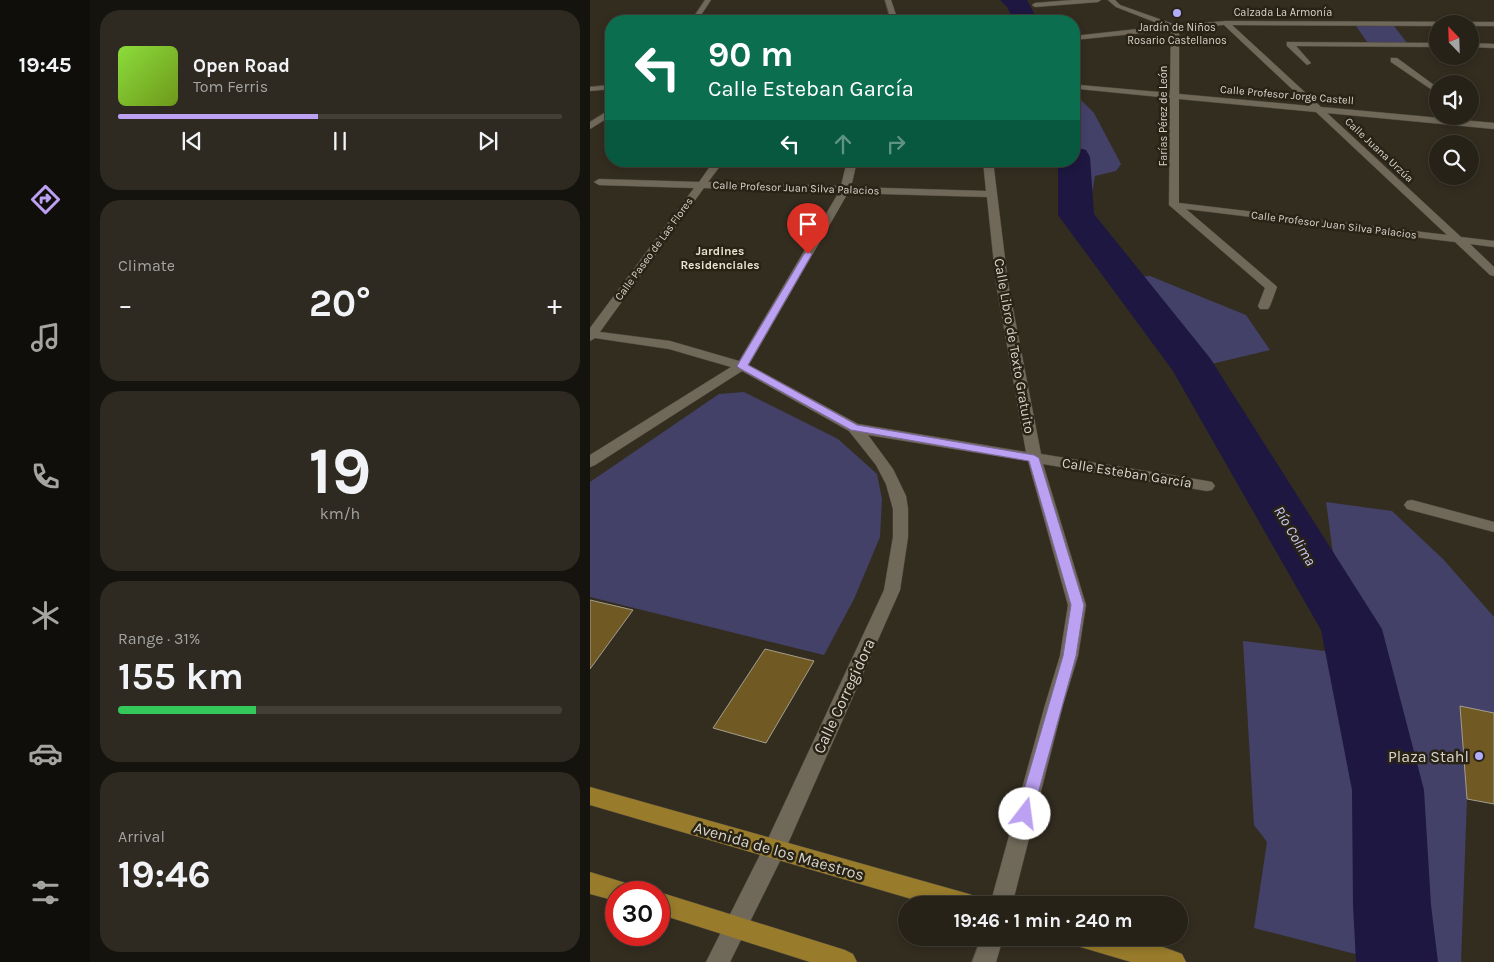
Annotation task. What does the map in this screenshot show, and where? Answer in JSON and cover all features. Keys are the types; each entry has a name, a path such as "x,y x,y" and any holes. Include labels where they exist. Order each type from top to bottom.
{"main road":[{"name":"Avenida de los Maestros","path":"590,796 936,896"},
{"path":"590,883 605,887"},
{"path":"670,907 736,926 845,962"},
{"path":"1115,946 1174,962"}],"street":[{"path":"698,15 708,0"},
{"path":"888,0 893,15"},
{"path":"1035,5 1098,0"},
{"path":"1111,0 1118,6 1175,27"},
{"path":"1285,22 1308,44"},
{"name":"Calzada La Armonía","path":"1080,37 1226,23 1429,24"},
{"name":"Calle Juana Urzúa","path":"1226,23 1494,273"},
{"name":"Calzada La Armonía","path":"1479,24 1494,24"},
{"name":"Farías Pérez de León","path":"1174,205 1175,27"},
{"path":"1307,63 1290,44 1429,45"},
{"path":"1479,45 1494,46"},
{"path":"1394,60 1429,85"},
{"name":"Calle Profesor Jorge Castell","path":"1080,87 1494,126"},
{"path":"590,89 605,88"},
{"path":"590,126 605,116"},
{"path":"1481,124 1494,134"},
{"name":"Calle Paseo de Las Flores","path":"591,335 714,167"},
{"path":"590,462 742,366 845,190 851,167"},
{"name":"Calle Libro de Texto Gratuito","path":"989,167 1002,283 1034,458 1078,605 1069,656 1054,705 1003,896"},
{"name":"Calle Profesor Juan Silva Palacios","path":"599,182 992,194"},
{"path":"1174,205 1271,287 1264,306"},
{"name":"Calle Profesor Juan Silva Palacios","path":"1174,205 1494,244"},
{"name":"Calle Esteban García","path":"591,335 670,345 742,366 854,428 1207,486"},
{"name":"Calle Corregidora","path":"718,962 774,850 892,590 900,548 900,514 895,485 878,455 854,428"},
{"path":"1412,505 1494,527"},
{"path":"984,962 989,946"}],"shaded area":[{"path":"1356,26 1394,26 1407,43 1368,43"},
{"path":"1080,99 1094,113 1121,164 1116,171 1095,176 1091,199 1066,204 1059,167 1080,167"},
{"path":"1150,276 1246,315 1270,350 1186,370 1170,365 1106,279"},
{"path":"744,392 838,439 877,474 882,499 880,537 854,599 824,655 590,597 590,482 719,394"},
{"path":"1326,502 1392,511 1443,559 1494,617 1494,713 1460,707 1467,799 1461,962 1386,962 1254,928 1267,842 1254,825 1243,641 1374,657 1333,553"}],"building":[{"path":"590,600 633,610 590,669"},
{"path":"765,649 814,661 766,743 713,728"},
{"name":"Plaza Stahl","path":"1460,706 1494,713 1494,804 1467,799"}],"waterway":[{"name":"Río Colima","path":"1012,0 1017,3 1023,15"},
{"name":"Río Colima","path":"1074,167 1076,215 1194,368 1351,629 1388,790 1392,905 1397,962"}],"place":[{"name":"Jardín de Niños Rosario Castellanos","path":"1177,13"},
{"name":"Plaza Stahl","path":"1479,756"}],"district":[{"name":"Jardines Residenciales","path":"720,258"}],"route":[{"path":"808,254 742,366 854,428 1034,458 1078,605 1069,656 1025,814"}]}
